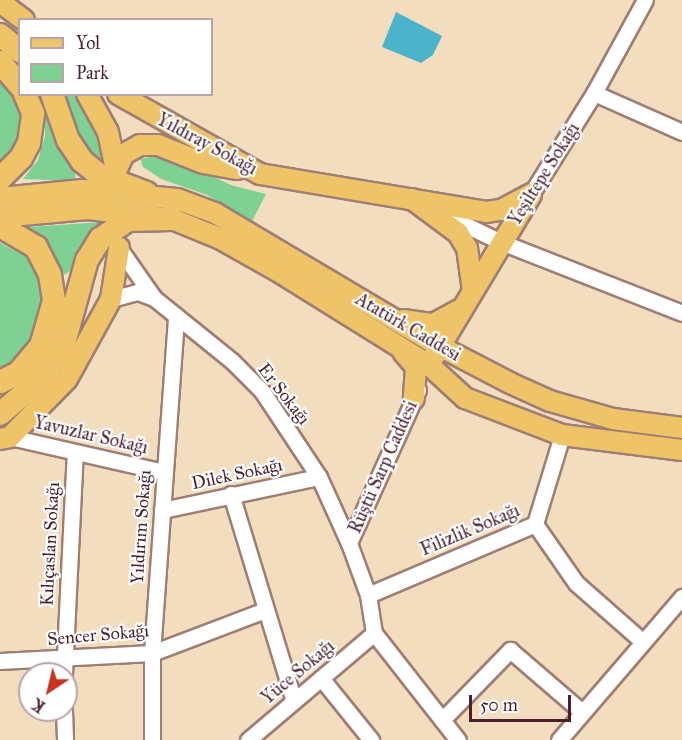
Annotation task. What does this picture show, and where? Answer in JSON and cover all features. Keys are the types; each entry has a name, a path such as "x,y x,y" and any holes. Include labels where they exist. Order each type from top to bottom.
{"highway":[{"path":"0,35 18,49"},
{"path":"0,62 18,84"},
{"path":"0,179 21,158 29,143 33,113 26,96"},
{"path":"53,96 68,140 82,161 99,175 147,193"},
{"path":"0,414 42,378 63,347 87,260 100,238 128,220 172,219"},
{"path":"0,226 36,247 50,275 54,301 50,326 41,346 18,373 0,382"}],"main road":[{"path":"0,2 21,18"},
{"path":"88,96 108,132 116,171 124,154 140,145 158,145 202,163 260,174"},
{"name":"Yıldıray Sokağı","path":"122,96 260,174 407,196 486,212 501,210 531,194"},
{"name":"Atatürk Caddesi","path":"0,198 83,190 147,193 177,199 215,213 439,346 550,401 613,419 681,425"},
{"name":"Yeşiltepe Sokağı","path":"439,346 531,194"},
{"name":"Yıldıray Sokağı","path":"407,196 458,233 467,248 468,299"},
{"name":"Atatürk Caddesi","path":"0,217 88,209 172,219 219,238 396,344 429,365 465,398 562,435 682,450"},
{"path":"5,438 67,379 111,299 119,248"},
{"path":"387,316 433,324 448,319 468,299"},
{"path":"396,344 416,367 414,399"},
{"name":"Rüştü Sarp Caddesi","path":"429,365 439,346"}],"street":[{"name":"Yeşiltepe Sokağı","path":"531,194 594,93 645,0"},
{"path":"594,93 682,132"},
{"name":"Yıldıray Sokağı","path":"407,196 501,242 682,313"},
{"name":"Er Sokağı","path":"119,248 154,298 232,361 262,391 319,477 349,543"},
{"path":"111,299 138,292 154,298"},
{"name":"Yıldırım Sokağı","path":"153,740 152,653 176,316"},
{"name":"Rüştü Sarp Caddesi","path":"429,365 349,543 368,595 374,633 458,740"},
{"name":"Filizlik Sokağı","path":"368,595 535,524 562,435"},
{"name":"Yavuzlar Sokağı","path":"5,438 164,472"},
{"name":"Kılıçaslan Sokağı","path":"63,662 75,452"},
{"name":"Dilek Sokağı","path":"162,510 319,477"},
{"path":"231,494 294,701"},
{"path":"535,524 576,583 642,641"},
{"path":"559,740 682,597"},
{"name":"Sencer Sokağı","path":"0,662 152,653 265,610"},
{"name":"Yüce Sokağı","path":"248,740 374,633"},
{"path":"442,720 510,650 582,712"},
{"path":"321,678 371,740"},
{"path":"64,722 65,740"}],"green space":[{"path":"0,72 22,104 19,149 0,169"},
{"path":"45,96 78,165 74,181 23,179 38,160 45,136"},
{"path":"63,96 78,96 102,138 110,165 93,157 75,132 73,115"},
{"path":"154,156 190,166 231,185 266,194 252,221 207,195 161,179 142,166 141,159"},
{"path":"103,222 76,267 64,275 54,256 28,227"},
{"path":"0,243 30,259 44,277 44,292 40,320 30,342 20,358 0,374"}],"water":[{"path":"396,12 442,36 433,55 421,63 382,47"}]}
